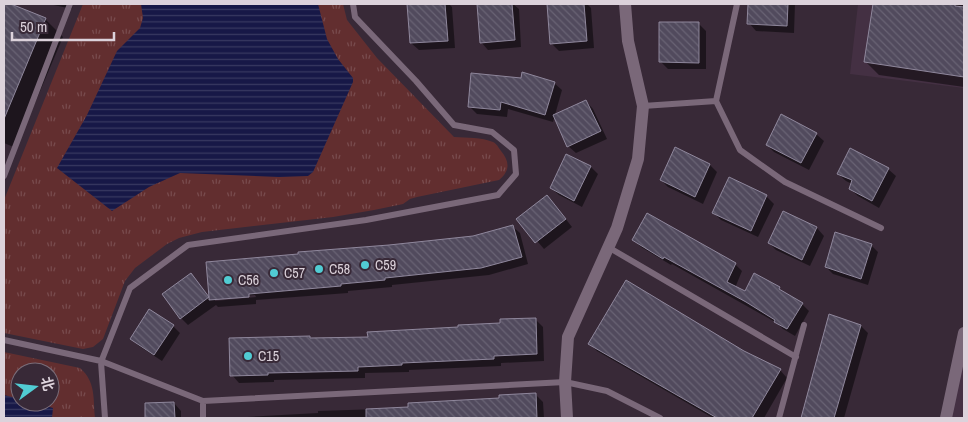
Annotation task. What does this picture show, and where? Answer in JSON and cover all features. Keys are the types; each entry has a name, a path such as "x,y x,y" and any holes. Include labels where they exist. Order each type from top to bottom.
{"street":[{"path":"566,418 565,382 568,337 617,228 638,159 643,106 628,41 626,4"},
{"path":"946,418 964,333"}],"lane":[{"path":"4,176 70,4"},
{"path":"105,418 101,362 130,288 188,245 366,220 498,195 516,174 514,150 492,132 454,125 416,81 355,17 353,4"},
{"path":"737,4 716,101 740,150 785,182 881,228"},
{"path":"643,106 716,101"},
{"path":"608,248 796,357"},
{"path":"779,418 804,325"},
{"path":"4,340 101,362 203,402 565,382 607,391 660,418"},
{"path":"202,418 203,402"}],"shaded area":[{"path":"141,4 318,4 327,39 338,59 353,78 353,82 313,172 308,176 279,177 180,173 149,187 112,211 57,168 87,115 117,51 140,28 143,18"},
{"path":"858,4 964,4 964,88 850,74"},
{"path":"964,333 964,418 946,418"},
{"path":"4,395 10,396 10,412 53,412 52,418 4,418"}],"green space":[{"path":"83,4 343,4 347,20 377,58 454,137 479,138 494,143 506,159 507,170 499,180 417,197 403,204 333,217 202,232 179,238 167,244 135,268 125,281 103,339 93,347 83,349 4,333 4,200"},
{"path":"4,352 52,362 10,362 10,412 60,412 60,364 80,368 89,379 94,397 95,418 4,418"}],"building":[{"path":"4,4 11,4 46,18 4,119"},
{"path":"407,4 445,4 448,41 410,43"},
{"path":"477,4 512,4 515,40 480,43"},
{"path":"547,4 584,4 587,41 550,44"},
{"path":"748,4 788,4 787,26 747,24"},
{"path":"873,4 955,4 955,6 964,7 964,77 864,62"},
{"path":"659,22 699,22 699,63 659,62"},
{"path":"522,72 555,82 545,115 501,102 500,110 468,107 471,73 521,78"},
{"path":"586,100 601,131 567,147 553,115"},
{"path":"781,114 817,133 801,163 766,145"},
{"path":"675,147 710,164 695,197 660,180"},
{"path":"850,148 889,168 872,201 849,189 852,180 837,174"},
{"path":"566,154 591,166 574,201 550,188"},
{"path":"729,177 767,195 751,231 712,213"},
{"path":"547,195 566,219 535,243 516,219"},
{"path":"783,211 817,227 802,260 768,243"},
{"path":"647,213 736,263 727,282 745,291 754,273 780,287 779,289 803,303 787,329 746,302 664,257 663,259 632,240"},
{"path":"513,225 522,257 481,268 385,278 385,280 341,284 341,286 249,294 249,297 209,300 206,262 473,236"},
{"path":"835,232 872,244 861,279 825,267"},
{"path":"191,273 209,297 180,319 162,294"},
{"path":"626,280 744,351 781,369 752,418 717,418 588,344"},
{"path":"149,309 174,325 154,355 130,339"},
{"path":"829,314 861,325 834,418 801,418"},
{"path":"536,318 537,354 494,356 494,359 358,367 358,371 268,373 268,375 230,376 229,338 368,337 367,332 458,327 458,325 500,323 500,319"},
{"path":"536,393 537,418 366,418 366,409 408,407 408,403 499,398 499,395"},
{"path":"174,402 175,418 145,418 145,403"}],"place":[{"name":"C59","path":"365,265"},
{"name":"C58","path":"319,269"},
{"name":"C57","path":"274,273"},
{"name":"C56","path":"228,280"},
{"name":"C15","path":"248,356"}]}
